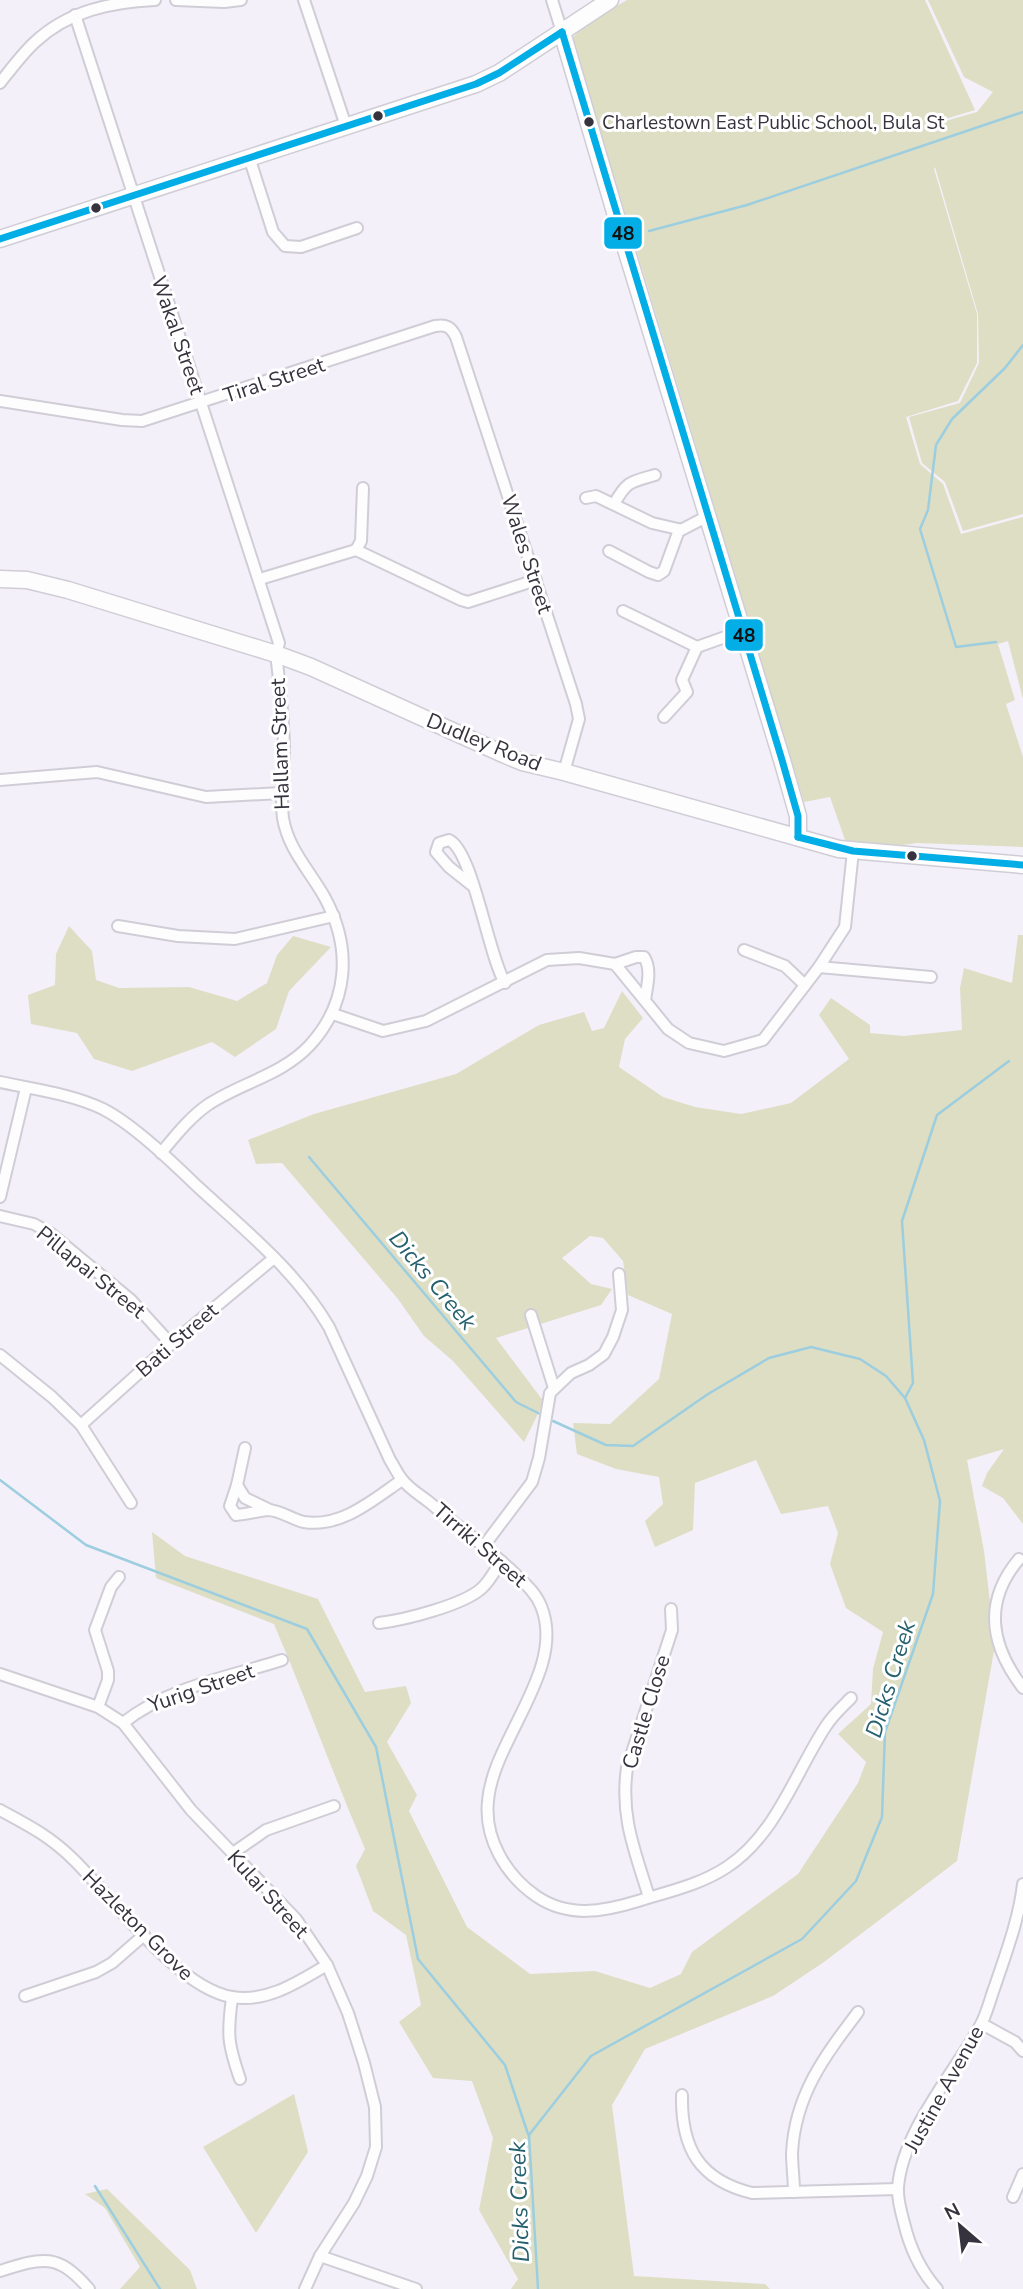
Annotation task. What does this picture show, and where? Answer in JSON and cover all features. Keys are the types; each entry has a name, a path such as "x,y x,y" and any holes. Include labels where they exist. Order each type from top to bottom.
{"street":[{"path":"0,83 45,33 75,15 103,6 155,0"},
{"path":"176,0 241,0"},
{"path":"304,0 346,126"},
{"path":"552,0 798,816 798,837"},
{"path":"0,239 488,79 610,0"},
{"name":"Wakal Street","path":"75,15 260,579 279,643 276,654"},
{"path":"249,158 273,232 285,246 301,247 357,228"},
{"name":"Tiral Street","path":"0,401 142,421 435,326 449,326 456,337"},
{"name":"Wales Street","path":"456,337 576,704 579,719 564,772"},
{"path":"614,504 625,486 655,475"},
{"path":"356,550 361,541 363,488"},
{"path":"586,498 596,496 652,523 679,530 706,517"},
{"path":"609,551 658,575 664,571 679,530"},
{"path":"260,579 356,550 468,602 536,580"},
{"name":"Dudley Road","path":"0,579 27,580 68,590 276,654 311,667 522,762 853,851 1023,865"},
{"path":"623,611 697,647 743,631"},
{"path":"664,717 687,692 682,680 697,647"},
{"name":"Hallam Street","path":"161,1153 181,1128 211,1103 287,1065 309,1046 333,1014 342,976 343,946 334,916 289,838 283,816 281,793 284,751 276,654"},
{"path":"0,780 97,772 206,797 281,793"},
{"path":"615,964 668,1029 689,1042 724,1051 763,1040 845,928 853,851"},
{"path":"473,886 491,951 505,983"},
{"path":"118,926 178,936 235,939 334,916"},
{"path":"744,950 785,967 805,985"},
{"path":"333,1014 383,1031 426,1021 547,960 579,958 615,964 644,957 649,971 645,1000"},
{"path":"819,967 931,977"},
{"name":"Tirriki Street","path":"0,1082 101,1108 113,1114 161,1153 274,1258 318,1308 329,1327 390,1460 402,1480 501,1561 533,1592 541,1607 547,1633 545,1650 535,1681 499,1760 487,1803 493,1841 513,1877 542,1900 561,1908 587,1912 604,1911 708,1877 743,1856 772,1821 827,1723 851,1698"},
{"path":"0,1197 26,1088"},
{"name":"Pillapai Street","path":"0,1216 34,1224 50,1233 131,1300 171,1344"},
{"name":"Bati Street","path":"81,1424 274,1258"},
{"path":"483,1547 532,1482 554,1388 571,1373 604,1354 614,1337 622,1310 619,1274"},
{"path":"531,1315 554,1388"},
{"path":"0,1355 81,1424 131,1503"},
{"path":"245,1448 230,1506 236,1516 270,1510"},
{"path":"237,1485 245,1498 270,1510 303,1522 319,1523 335,1520 362,1508 402,1480"},
{"path":"1019,1559 1008,1573 999,1592 995,1632 1004,1660 1023,1688"},
{"path":"379,1623 400,1620 470,1596 482,1588 501,1561"},
{"path":"98,1707 108,1680 108,1671 95,1630 111,1587 119,1577"},
{"name":"Castle Close","path":"649,1897 628,1831 624,1811 624,1788 627,1768 672,1630 671,1609"},
{"name":"Yurig Street","path":"123,1723 140,1709 165,1697 282,1660"},
{"name":"Kulai Street","path":"0,1674 98,1707 123,1723 191,1810 296,1919 327,1965 348,2012 364,2063 375,2107 376,2147 367,2176 354,2203 320,2256 305,2289"},
{"path":"233,1853 265,1830 334,1806"},
{"name":"Hazleton Grove","path":"0,1810 43,1833 74,1860 144,1935 198,1984 232,1998 264,1996 288,1987 327,1965"},
{"name":"Justine Avenue","path":"937,2289 926,2276 907,2236 898,2189 901,2168 909,2144 982,2024 1022,1897 1023,1884"},
{"path":"25,1996 96,1972 112,1963 144,1935"},
{"path":"232,1998 228,2031 230,2050 240,2079"},
{"path":"794,2192 792,2153 797,2115 816,2071 858,2012"},
{"path":"982,2024 1015,2042 1023,2051"},
{"path":"682,2095 686,2139 694,2155 709,2174 731,2188 752,2193 898,2189"},
{"path":"1013,2197 1023,2174"},
{"path":"320,2256 416,2289"},
{"path":"0,2271 50,2260 74,2271 89,2289"}],"green space":[{"path":"627,0 925,0 975,110 925,127 977,112 993,92 964,77 928,0 1023,0 1023,514 963,531 945,482 922,463 909,417 960,403 979,363 978,314 935,167 977,314 977,363 958,401 906,417 920,464 943,484 961,534 1023,517 1023,699 1008,641 998,644 1015,700 1006,704 1023,757 1023,847 917,843 889,847 845,840 830,797 804,802 572,38 586,24"},
{"path":"69,926 92,951 96,980 119,988 189,987 237,1001 267,983 277,955 293,936 331,947 289,991 276,1029 235,1057 212,1042 132,1071 94,1059 77,1033 31,1024 28,995 55,985 56,954"},
{"path":"1018,935 1023,935 1023,1524 1003,1498 982,1486 987,1473 1004,1449 967,1460 984,1551 995,1645 957,1861 824,1962 773,1996 645,2049 612,2105 634,2276 765,2284 770,2289 511,2289 518,2279 479,2210 493,2138 472,2081 433,2078 399,2022 421,2005 406,1935 373,1911 356,1866 365,1849 274,1624 156,1578 152,1532 185,1556 318,1599 365,1692 406,1686 411,1703 387,1742 417,1795 409,1811 467,1927 530,1974 595,1971 650,1988 681,1974 692,1952 798,1874 858,1783 866,1762 838,1734 871,1704 873,1669 883,1632 846,1608 830,1564 838,1533 828,1506 781,1514 756,1460 695,1483 693,1530 655,1547 645,1521 663,1504 659,1477 616,1469 577,1454 573,1423 610,1424 659,1379 672,1314 628,1295 623,1261 603,1238 590,1236 562,1258 591,1284 612,1289 601,1305 496,1338 544,1402 524,1442 453,1361 424,1336 398,1299 282,1163 256,1164 248,1140 314,1114 456,1074 539,1025 584,1012 592,1031 604,1028 622,991 643,1018 625,1039 619,1067 663,1097 695,1107 741,1114 791,1103 849,1059 819,1015 831,998 870,1025 870,1033 904,1036 962,1030 960,988 964,968 1012,983"},
{"path":"294,2094 308,2152 256,2233 203,2147"},
{"path":"107,2189 190,2270 197,2289 120,2289 140,2267 105,2208 85,2194"}],"waterway":[{"path":"649,231 747,205 1023,112"},
{"path":"996,642 956,647 920,529 928,510 936,445 952,419 1005,368 1023,345"},
{"path":"905,1398 913,1383 902,1221 937,1115 1009,1061"},
{"name":"Dicks Creek","path":"309,1157 516,1402 540,1414"},
{"name":"Dicks Creek","path":"538,2289 529,2135 591,2056 802,1939 856,1881 882,1817 885,1732 933,1594 940,1501 924,1440 905,1398 886,1376 860,1359 811,1347 769,1358 708,1394 633,1446 606,1445 553,1421"},
{"path":"0,1480 86,1545 307,1629 376,1747 418,1959 505,2065 528,2134"},
{"path":"95,2186 160,2289"}],"transit line":[{"name":"48","path":"562,32 782,760 798,816 798,837"},
{"name":"48","path":"0,239 476,84 499,73 562,32"},
{"name":"48","path":"798,837 853,851 1023,865"}],"place":[{"name":"Charlestown East Public School, Bula St","path":"589,122"}]}
